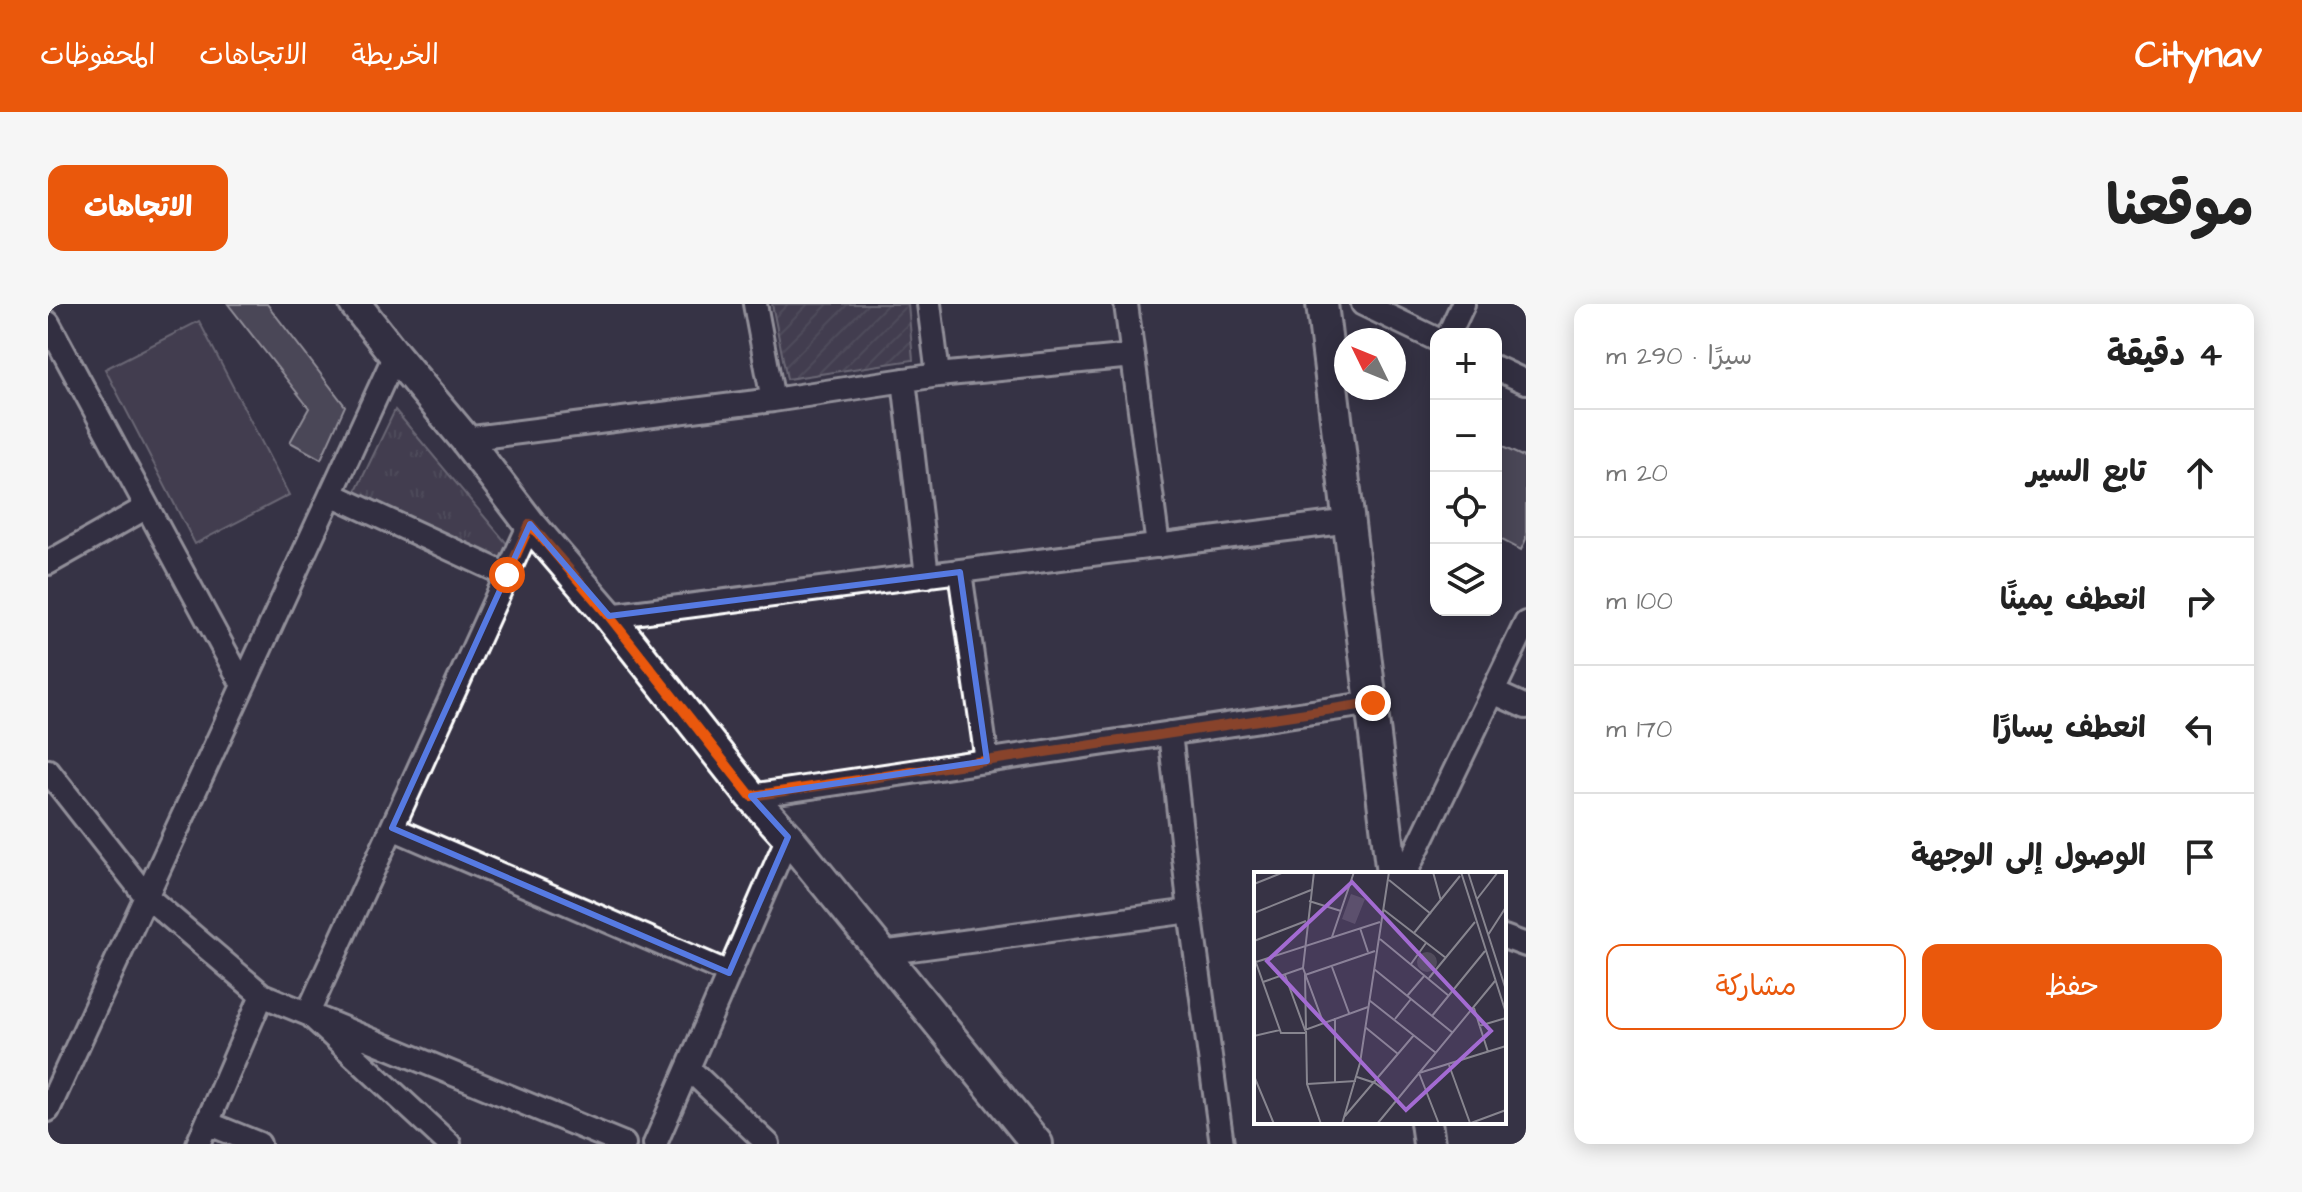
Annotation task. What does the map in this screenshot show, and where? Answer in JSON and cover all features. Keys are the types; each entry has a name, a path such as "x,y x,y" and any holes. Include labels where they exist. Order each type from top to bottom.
{"main road":[{"path":"355,304 530,524 609,616 751,796 788,837 1037,1144"},
{"path":"1322,304 1392,872"}],"street":[{"path":"755,304 773,400"},
{"path":"929,304 938,375"},
{"path":"1126,304 1158,546"},
{"path":"1363,304 1430,336"},
{"path":"1452,328 1463,304"},
{"path":"48,323 243,685"},
{"path":"48,1110 395,355"},
{"path":"465,439 773,400 938,375 1133,356"},
{"path":"1502,371 1526,382"},
{"path":"904,380 927,576"},
{"path":"331,494 507,575"},
{"path":"48,563 147,507"},
{"path":"609,616 1350,521"},
{"path":"308,1013 530,524"},
{"path":"960,572 987,761"},
{"path":"1406,872 1526,623"},
{"path":"1493,692 1526,707"},
{"path":"751,796 1373,703"},
{"path":"1170,733 1190,911 1222,1144"},
{"path":"48,771 146,896 262,995 624,1144"},
{"path":"392,828 729,973"},
{"path":"655,1144 788,837"},
{"path":"882,953 1190,911"},
{"path":"1506,938 1526,945"},
{"path":"198,1144 262,995"},
{"path":"308,1013 449,1144"},
{"path":"688,1068 768,1144"},
{"path":"207,1123 259,1144"}],"highlighted area":[{"path":"530,524 609,616 960,572 987,761 751,796 788,837 729,973 392,828"}],"green space":[{"path":"772,304 908,304 913,360 787,379"},
{"path":"199,321 289,495 195,544 105,369"},
{"path":"395,410 508,545 500,561 355,493"}],"building":[{"path":"228,304 267,304 345,406 321,459 290,442 309,408"},
{"path":"1502,447 1526,458 1526,539 1521,550 1502,540"}],"route":[{"path":"507,575 530,524 609,616 751,796 1373,703"}]}
